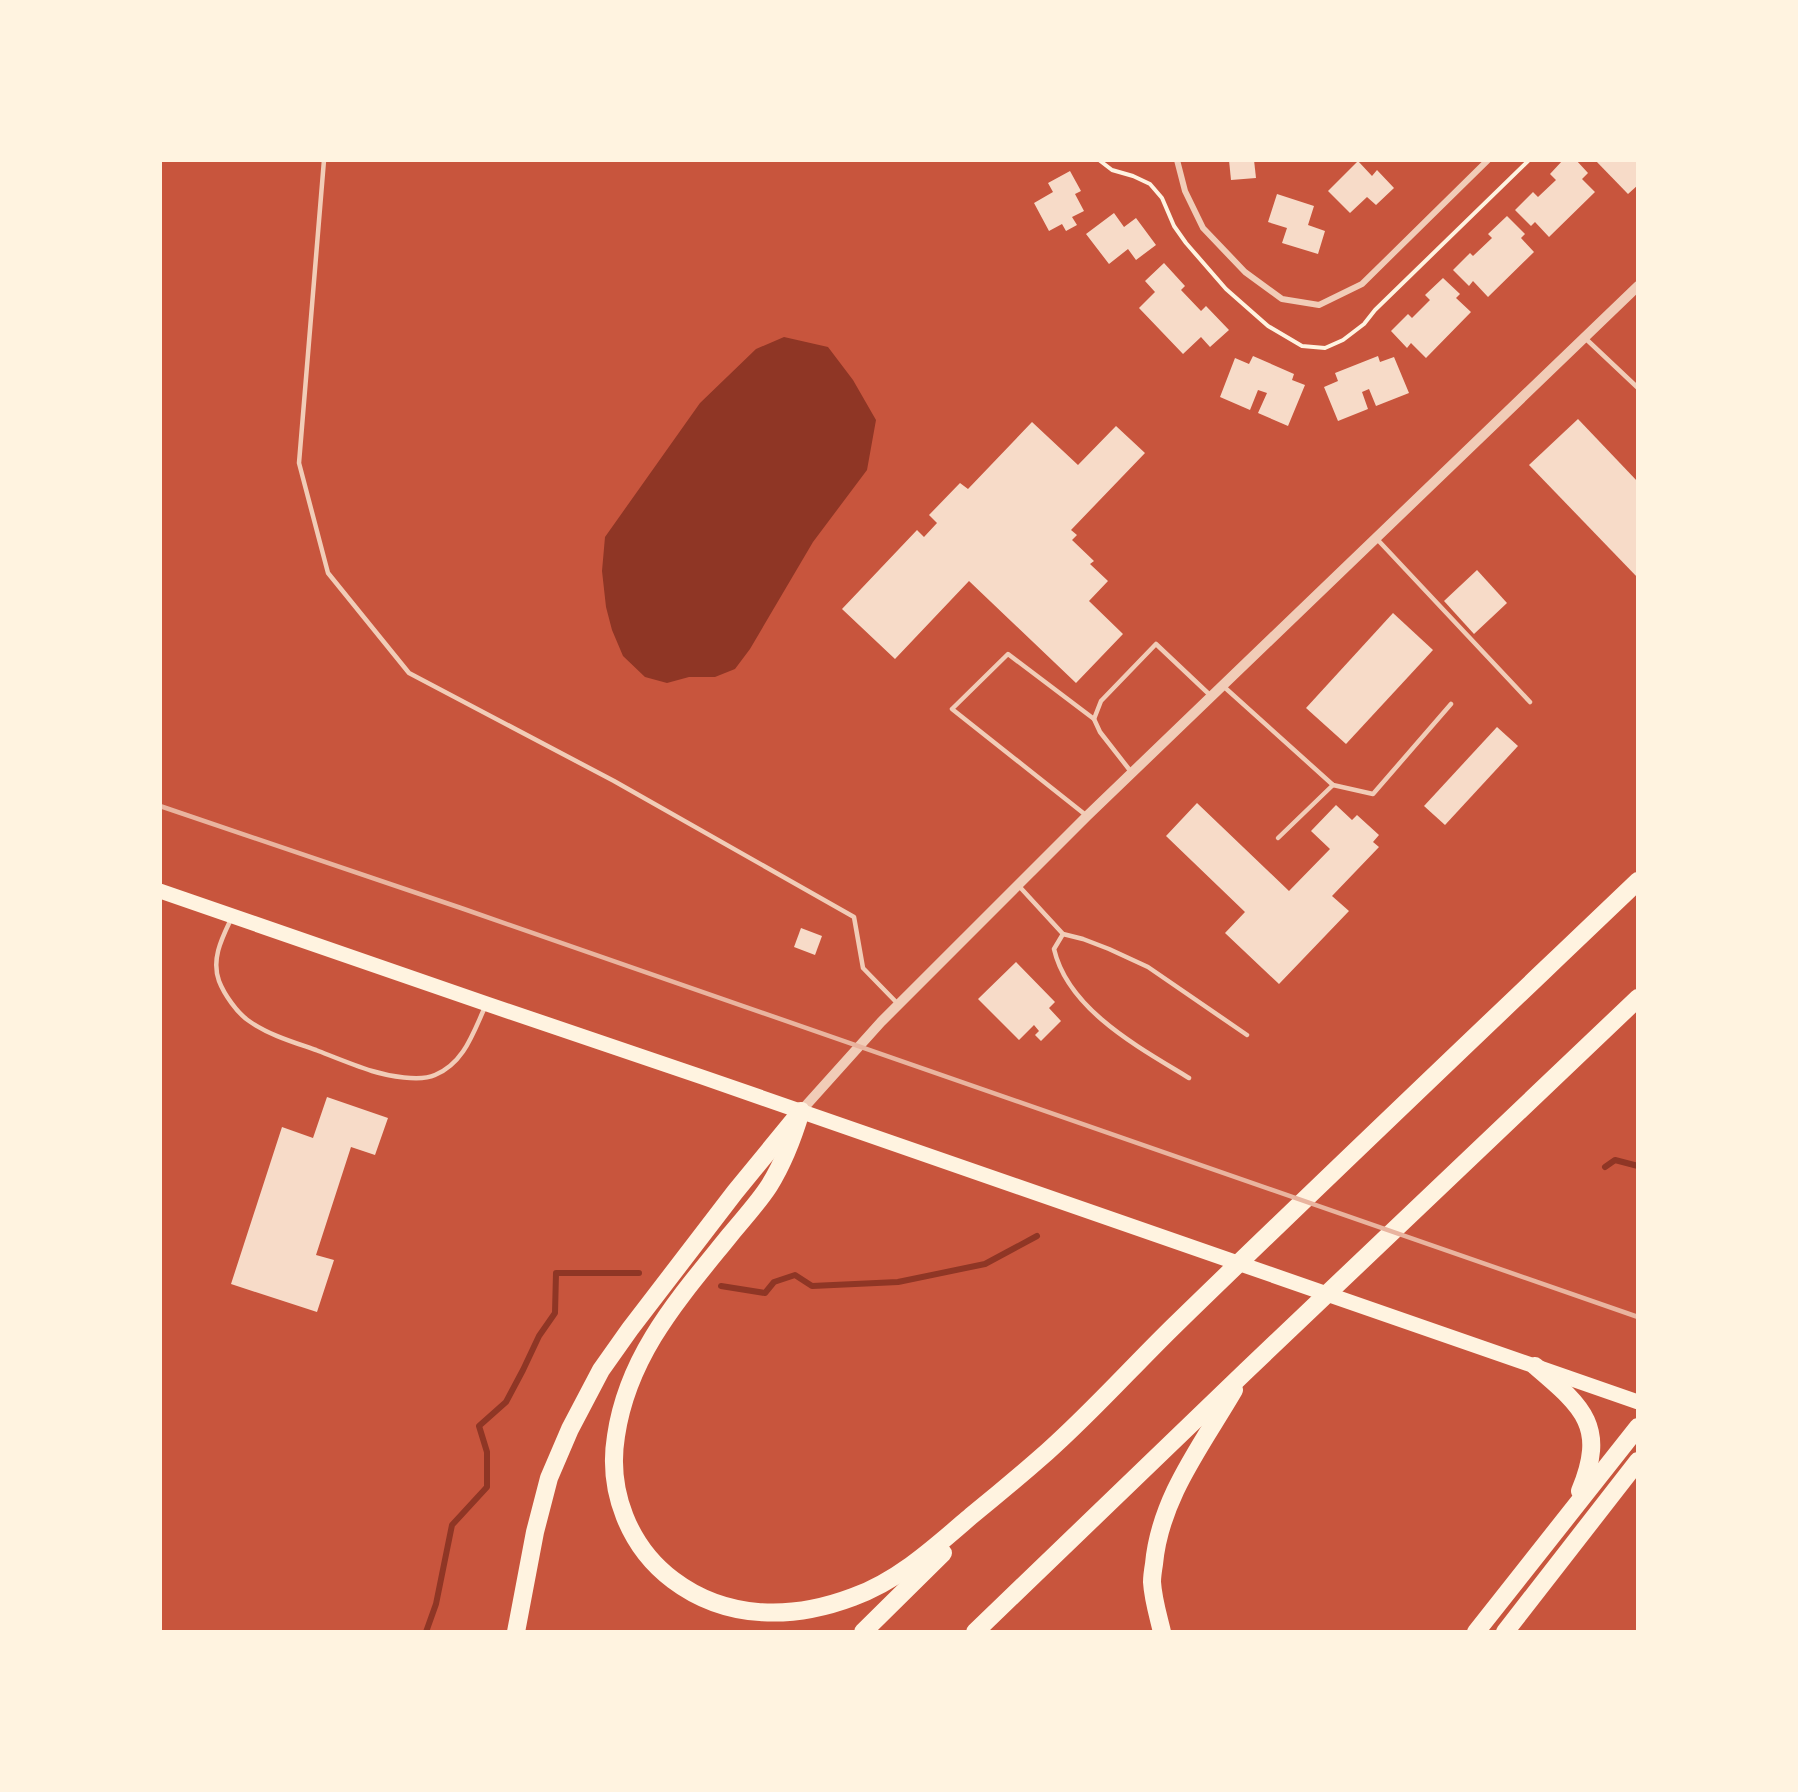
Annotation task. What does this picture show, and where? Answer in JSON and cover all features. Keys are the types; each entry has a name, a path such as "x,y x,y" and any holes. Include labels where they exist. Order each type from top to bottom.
{"highway":[{"path":"863,1632 1173,1327 1638,881"},
{"path":"975,1632 1638,998"},
{"path":"801,1111 789,1150 771,1183 664,1318 644,1350 628,1386 616,1436 614,1467 617,1492 624,1516 645,1554 661,1571 683,1588 717,1605 753,1612 777,1613 809,1610 854,1597 886,1582 922,1558 1050,1450"},
{"path":"516,1632 535,1532 549,1478 570,1429 601,1370 735,1192 801,1111"},
{"path":"1535,1366 1578,1405 1592,1436 1588,1470 1568,1514"},
{"path":"1162,1632 1152,1580 1155,1547 1165,1514 1182,1475 1246,1371"},
{"path":"1476,1632 1638,1426"},
{"path":"1505,1632 1638,1461"}],"main road":[{"path":"160,891 1638,1402"}],"street":[{"path":"1177,160 1185,191 1203,228 1245,272 1282,299 1319,305 1362,284 1488,160"},
{"path":"801,1111 899,1005 1087,816 1638,286"}],"lane":[{"path":"324,160 299,463 328,573 409,673 614,781 854,917 863,968 899,1005"},
{"path":"1584,337 1638,388"},
{"path":"1376,538 1530,702"},
{"path":"1094,719 1101,701 1156,644 1211,696"},
{"path":"1087,816 952,709 1008,654 1094,719 1100,732 1132,773"},
{"path":"1222,685 1333,785 1373,794 1451,704"},
{"path":"1278,838 1333,785"},
{"path":"1018,885 1063,934 1109,949 1148,967 1247,1035"},
{"path":"233,916 220,945 216,966 219,981 233,1005 246,1020 266,1032 373,1071 412,1078 434,1076 463,1054 487,1004"},
{"path":"1063,934 1054,949 1057,963 1069,986 1104,1022 1189,1078"}],"path":[{"path":"1099,160 1112,170 1150,184 1162,198 1174,226 1186,243 1226,289 1268,326 1302,346 1325,348 1343,340 1364,324 1404,281 1529,160"}],"shaded area":[{"path":"784,337 828,347 853,380 876,420 867,470 813,542 750,649 735,669 715,677 689,677 667,683 645,677 623,656 612,630 606,607 602,571 605,537 700,403 756,349"}],"building":[{"path":"1229,160 1254,160 1256,178 1231,180"},
{"path":"1563,160 1576,160 1588,173 1582,179 1595,192 1549,237 1535,222 1531,226 1515,210 1533,192 1538,197 1556,180 1550,174"},
{"path":"1595,160 1638,160 1638,185 1628,194"},
{"path":"1358,161 1372,176 1377,170 1394,188 1376,205 1367,197 1350,213 1328,191"},
{"path":"1070,171 1081,191 1075,194 1084,211 1072,217 1077,225 1066,231 1062,224 1049,231 1034,203 1053,192 1048,183"},
{"path":"1277,194 1314,206 1308,225 1325,231 1318,254 1282,243 1287,228 1268,222"},
{"path":"1114,213 1124,227 1136,218 1156,245 1136,260 1128,249 1109,264 1086,234"},
{"path":"1507,216 1525,234 1521,238 1534,252 1488,297 1473,281 1469,286 1453,270 1470,253 1473,256 1492,238 1488,234"},
{"path":"1164,263 1185,286 1181,290 1201,311 1206,306 1229,330 1210,347 1201,337 1183,354 1139,308 1155,292 1145,281"},
{"path":"1443,278 1460,294 1456,298 1471,312 1426,358 1411,343 1407,348 1391,331 1408,314 1412,318 1430,300 1425,295"},
{"path":"1253,356 1294,374 1292,380 1305,385 1288,426 1258,413 1267,393 1258,390 1250,410 1220,397 1235,358 1249,364"},
{"path":"1378,356 1380,362 1394,357 1409,393 1376,406 1369,389 1362,392 1368,409 1338,421 1324,387 1338,381 1335,373"},
{"path":"1578,419 1638,482 1638,578 1529,465"},
{"path":"1032,422 1078,465 1116,426 1145,453 1071,530 1077,535 1072,540 1094,561 1090,564 1108,581 1089,601 1123,634 1076,683 969,581 895,659 842,609 917,530 924,537 937,523 929,515 960,483 968,489"},
{"path":"1477,570 1507,603 1474,634 1444,601"},
{"path":"1393,613 1433,650 1346,744 1306,708"},
{"path":"1497,727 1518,746 1445,825 1424,806"},
{"path":"1197,803 1289,891 1330,849 1311,831 1336,805 1352,820 1357,815 1379,835 1373,842 1379,847 1332,896 1349,911 1279,984 1225,933 1245,912 1166,836"},
{"path":"801,928 822,936 815,955 794,947"},
{"path":"1016,962 1055,1002 1049,1008 1061,1021 1041,1041 1035,1035 1039,1031 1034,1025 1019,1040 978,999"},
{"path":"327,1097 388,1118 375,1155 351,1147 316,1255 334,1260 317,1312 231,1284 282,1127 313,1138"}],"waterway":[{"path":"1605,1167 1615,1160 1638,1166"},
{"path":"721,1286 765,1293 774,1282 795,1275 812,1286 898,1282 985,1264 1037,1236"},
{"path":"426,1632 436,1604 452,1525 487,1487 487,1452 479,1426 506,1402 539,1336 555,1313 556,1273 639,1273"}],"railway":[{"path":"160,806 461,908 1638,1317"}]}
